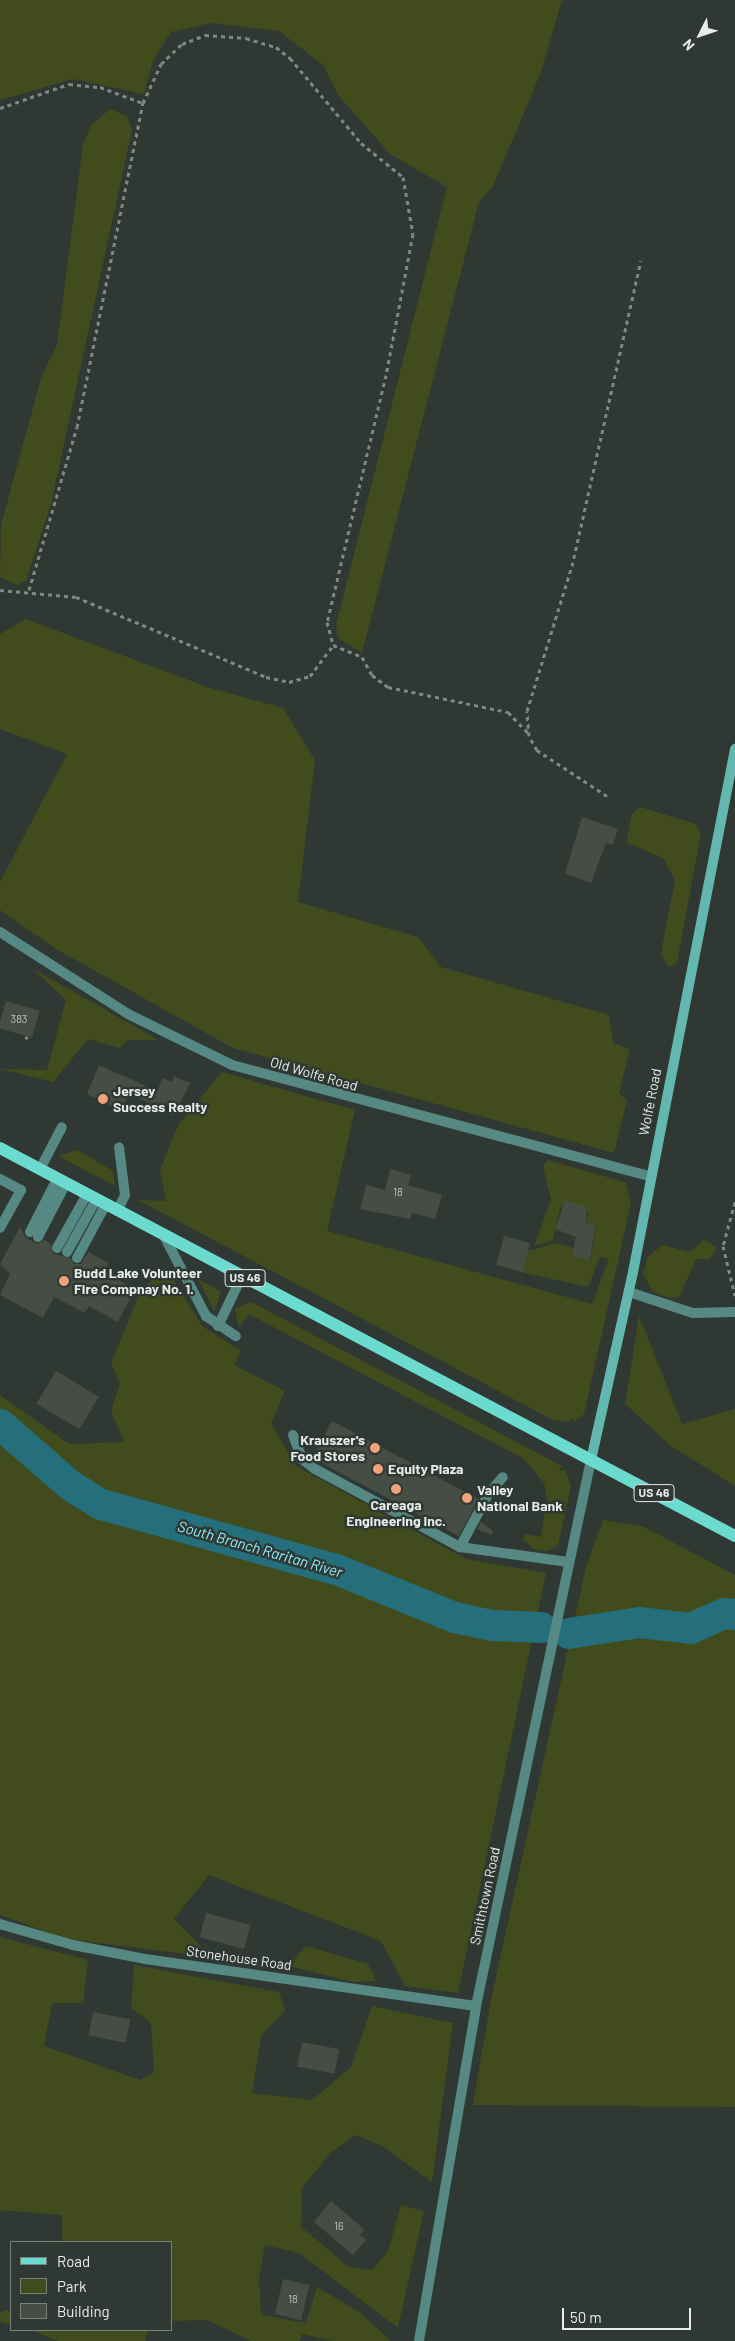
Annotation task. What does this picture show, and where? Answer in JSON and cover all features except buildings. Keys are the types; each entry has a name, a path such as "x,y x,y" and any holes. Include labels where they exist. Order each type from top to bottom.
{"main road":[{"name":"Wolfe Road","path":"591,1460 629,1292 649,1176 735,749"},
{"name":"US 46","path":"1,1152 62,1181 735,1536"}],"street":[{"name":"Old Wolfe Road","path":"0,932 128,1014 232,1065 649,1176"},
{"path":"40,1170 62,1127"},
{"path":"62,1250 101,1202 125,1195 119,1147"},
{"path":"0,1179 21,1190 0,1228"},
{"path":"34,1234 62,1181"},
{"path":"77,1258 101,1202"},
{"path":"163,1234 206,1316 218,1326 236,1336"},
{"path":"218,1326 242,1276"},
{"path":"629,1292 693,1313 735,1312"},
{"path":"293,1435 302,1459 315,1469 460,1547 568,1562"},
{"name":"Smithtown Road","path":"419,2341 476,2006 591,1460"},
{"path":"460,1547 489,1493 503,1477"},
{"name":"Stonehouse Road","path":"0,1924 73,1945 145,1959 476,2006"}],"path":[{"path":"29,590 77,427 143,103 161,64 191,38 223,36 261,43 290,58 361,143 403,177 413,234 386,375 327,622 333,645"},
{"path":"0,108 69,84 100,87 143,103"},
{"path":"529,736 528,710 572,566 642,261"},
{"path":"0,590 29,590 76,597 120,612 283,680 298,682 310,676 333,645"},
{"path":"333,645 362,657 372,675 388,687 508,712 553,763 607,796"},
{"path":"735,1202 723,1246 735,1296"}],"green space":[{"path":"0,0 562,0 541,72 493,186 479,202 362,653 338,638 336,625 447,187 390,154 338,95 323,65 279,31 211,23 171,32 153,61 144,94 73,79 0,100"},
{"path":"110,109 127,116 132,130 51,504 26,581 17,585 0,577 1,525 42,375 57,345 83,145 91,125"},
{"path":"26,619 210,688 283,708 315,760 298,902 418,937 441,967 609,1015 613,1043 630,1049 619,1093 627,1100 614,1153 233,1048 56,949 0,910 0,882 67,754 0,729 0,634"},
{"path":"640,807 696,824 701,833 677,963 668,967 661,953 675,880 663,858 626,842 632,814"},
{"path":"33,969 158,1040 128,1040 119,1048 88,1039 53,1082 0,1069 47,1070 66,1000"},
{"path":"222,1072 355,1110 327,1231 592,1304 609,1259 600,1257 588,1287 521,1272 527,1251 557,1243 574,1248 573,1256 590,1260 593,1247 595,1225 586,1223 588,1213 560,1207 553,1240 534,1246 551,1200 543,1167 547,1160 625,1182 631,1203 584,1414 575,1421 570,1418 571,1422 553,1420 138,1200 166,1201 160,1170 178,1125"},
{"path":"78,1150 113,1171 115,1186 58,1156"},
{"path":"705,1239 717,1248 710,1259 696,1259 679,1297 669,1298 653,1292 643,1274 648,1256 663,1245 689,1252"},
{"path":"166,1267 202,1326 241,1351 234,1365 285,1391 271,1423 296,1466 466,1559 546,1573 458,1993 405,1986 381,1941 209,1875 174,1919 211,1957 66,1939 0,1915 0,1395 69,1444 124,1442 111,1411 120,1383 111,1363 141,1290"},
{"path":"198,1279 221,1291 214,1311"},
{"path":"251,1302 562,1466 559,1471 565,1469 571,1486 558,1546 547,1551 534,1549 523,1540 525,1534 541,1537 547,1498 544,1483 524,1459 249,1314 239,1327 235,1309"},
{"path":"639,1316 682,1424 735,1409 735,1486 671,1446 625,1404"},
{"path":"603,1520 644,1527 735,1575 735,2107 473,2105 490,2004 586,1567"},
{"path":"0,1937 88,1960 83,2003 52,2003 44,2046 140,2080 154,2072 151,2023 131,2008 134,1965 279,1992 285,2011 261,2036 252,2093 312,2100 351,2067 372,2006 453,2023 432,2182 382,2146 356,2135 330,2153 302,2188 301,2227 349,2267 373,2270 388,2251 401,2205 424,2211 398,2328 299,2253 265,2245 259,2278 261,2315 306,2323 317,2287 358,2311 391,2341 333,2341 302,2334 299,2341 251,2341 207,2320 172,2321 172,2241 62,2241 62,2215 0,2210"},
{"path":"306,1946 368,1964 376,1981 353,1982 288,1966"},
{"path":"9,2311 10,2322 6,2324 1,2322 -1,2317 1,2312"},
{"path":"33,2331 148,2331 145,2341 58,2341"}],"waterway":[{"name":"South Branch Raritan River","path":"0,1424 70,1485 101,1504 336,1569 454,1617 493,1625 541,1627"},
{"name":"South Branch Raritan River","path":"568,1633 639,1622 690,1628 724,1613 735,1614"}],"place":[{"name":"Jersey Success Realty","path":"103,1099"},
{"name":"Budd Lake Volunteer Fire Compnay No. 1.","path":"64,1281"},
{"name":"Krauszer's Food Stores","path":"375,1448"},
{"name":"Equity Plaza","path":"378,1469"},
{"name":"Careaga Engineering Inc.","path":"396,1489"},
{"name":"Valley National Bank","path":"467,1498"}]}
